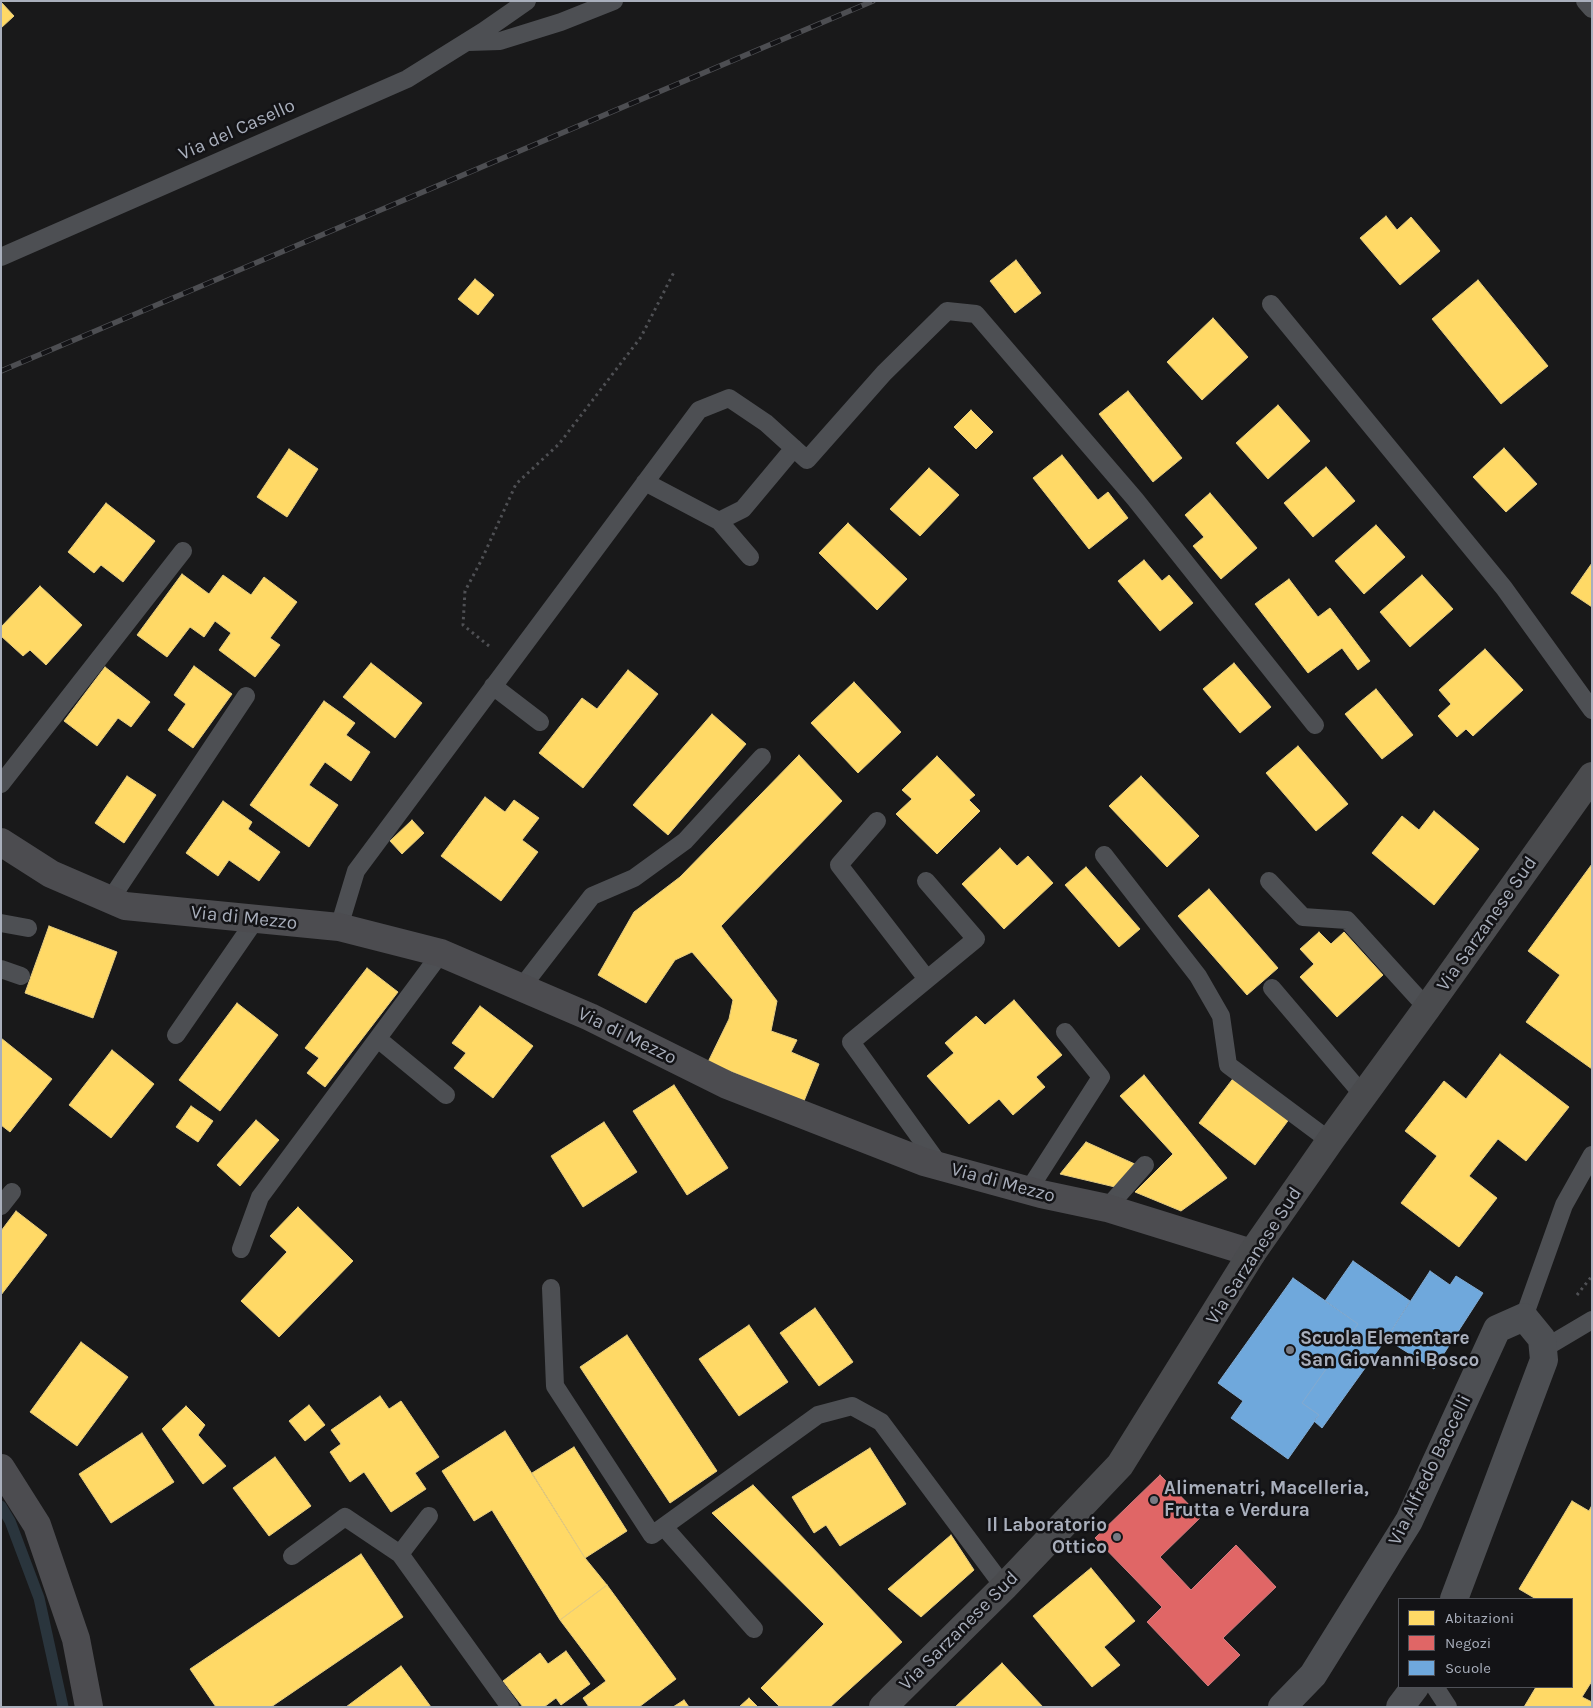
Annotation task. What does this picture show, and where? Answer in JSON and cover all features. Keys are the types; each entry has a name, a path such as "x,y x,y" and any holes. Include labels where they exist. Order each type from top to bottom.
{"main road":[{"name":"Via Sarzanese Sud","path":"883,1707 1004,1588 1120,1465 1252,1253 1592,776"}],"street":[{"name":"Via di Mezzo","path":"1,842 51,874 125,906 339,927 441,953 590,1017 727,1085 924,1162 1028,1190 1107,1208 1252,1253"},
{"path":"1454,1598 1544,1360 1542,1339 1524,1317"},
{"name":"Via Alfredo Baccelli","path":"1282,1707 1313,1675 1409,1521 1498,1328 1524,1317"},
{"path":"1,1468 37,1525 76,1639 89,1707"},
{"path":"1400,1707 1414,1688"}],"lane":[{"name":"Via del Casello","path":"1,257 407,79 468,42 527,1"},
{"path":"468,42 500,41 561,22 614,1"},
{"path":"1585,1 1592,9"},
{"path":"1271,304 1504,588 1592,710"},
{"path":"339,927 356,871 699,410 729,398 766,423 807,460 884,373 947,311 976,314 1134,499 1314,725"},
{"path":"720,521 744,509 794,448"},
{"path":"645,482 720,521 750,557"},
{"path":"1,784 184,551"},
{"path":"493,686 540,722"},
{"path":"110,900 246,696"},
{"path":"521,988 592,896 634,878 685,841 762,757"},
{"path":"877,822 839,865 927,979"},
{"path":"1104,855 1198,976 1221,1016 1228,1065 1330,1141"},
{"path":"926,881 976,939 851,1042 941,1167"},
{"path":"1269,881 1303,917 1347,920 1427,1008"},
{"path":"176,1035 256,919"},
{"path":"1,923 28,928"},
{"path":"241,1249 260,1197 441,953"},
{"path":"1,969 20,976"},
{"path":"1272,988 1363,1095"},
{"path":"1028,1190 1101,1077 1065,1032"},
{"path":"378,1039 446,1095"},
{"path":"1524,1317 1564,1205 1592,1155"},
{"path":"1107,1208 1145,1165"},
{"path":"1,1206 12,1192"},
{"path":"552,1288 555,1386 652,1536 818,1415 852,1406 881,1422 1004,1588"},
{"path":"1543,1349 1592,1320"},
{"path":"400,1554 429,1516"},
{"path":"292,1556 345,1517 400,1554 510,1707"},
{"path":"664,1527 754,1629"},
{"path":"1436,1688 1448,1707"}],"path":[{"path":"510,664 463,625 465,591 481,561 516,484 559,444 641,337 674,272"}],"building: Abitazioni":[{"path":"1,2 14,16 1,28"},
{"path":"1386,216 1397,230 1411,217 1440,251 1400,285 1360,238"},
{"path":"1016,260 1041,293 1015,313 990,281"},
{"path":"475,279 494,295 478,315 458,299"},
{"path":"1478,280 1548,366 1501,404 1432,319"},
{"path":"1213,318 1248,357 1202,400 1167,362"},
{"path":"1128,391 1182,458 1153,482 1099,414"},
{"path":"1278,405 1310,441 1268,479 1236,443"},
{"path":"971,410 993,432 976,449 954,427"},
{"path":"1504,448 1537,484 1506,512 1473,477"},
{"path":"289,449 318,469 287,517 257,497"},
{"path":"1062,455 1098,500 1108,492 1128,518 1089,549 1033,478"},
{"path":"1326,467 1355,501 1313,537 1284,503"},
{"path":"929,468 959,495 920,536 890,509"},
{"path":"1210,493 1257,548 1221,579 1193,546 1204,537 1185,515"},
{"path":"106,503 155,541 123,582 101,565 94,573 68,552"},
{"path":"848,523 907,579 877,610 819,553"},
{"path":"1376,525 1405,557 1364,594 1335,561"},
{"path":"1144,560 1162,581 1169,575 1193,603 1160,631 1118,581"},
{"path":"1592,563 1592,607 1571,593"},
{"path":"182,574 209,594 223,575 251,595 264,577 297,602 270,638 280,645 255,677 219,650 231,633 215,621 204,637 190,627 167,657 137,635"},
{"path":"1422,575 1453,609 1410,647 1380,612"},
{"path":"1289,579 1318,617 1330,608 1370,661 1358,670 1342,648 1308,673 1255,604"},
{"path":"40,586 82,625 46,665 30,650 23,656 1,636 1,627"},
{"path":"1485,649 1523,690 1473,736 1466,729 1457,737 1438,716 1451,704 1439,690"},
{"path":"371,663 422,703 395,738 343,697"},
{"path":"1234,663 1271,707 1240,733 1203,689"},
{"path":"194,666 232,694 193,748 168,730 186,704 174,695"},
{"path":"105,667 150,702 131,727 118,718 97,746 64,721"},
{"path":"628,670 658,694 583,788 539,753 582,698 597,709"},
{"path":"854,682 901,732 858,773 811,723"},
{"path":"1376,689 1413,735 1382,759 1345,714"},
{"path":"324,701 355,723 346,735 370,752 351,781 325,762 309,785 338,805 309,847 250,805"},
{"path":"712,714 746,744 668,835 633,805"},
{"path":"1298,746 1348,804 1316,831 1266,773"},
{"path":"799,755 842,801 721,926 777,1001 771,1031 797,1040 791,1052 819,1064 804,1101 708,1062 729,1019 733,1000 692,952 675,960 646,1003 598,975 634,912 680,877"},
{"path":"937,756 975,795 969,800 980,811 937,854 896,814 912,799 902,790"},
{"path":"127,776 156,795 124,843 95,823"},
{"path":"1141,776 1199,836 1167,867 1109,806"},
{"path":"485,797 505,812 514,800 539,818 522,840 538,852 501,901 441,856"},
{"path":"223,801 252,822 248,829 280,852 259,881 229,860 218,876 186,853"},
{"path":"1434,811 1479,849 1434,905 1372,853 1402,816 1419,830"},
{"path":"412,820 424,833 402,854 390,841"},
{"path":"1000,848 1017,866 1028,856 1053,883 1004,929 962,884"},
{"path":"1592,864 1592,1069 1526,1022 1560,975 1528,951"},
{"path":"1086,867 1140,929 1119,947 1065,885"},
{"path":"1209,889 1278,968 1247,995 1178,916"},
{"path":"49,926 117,952 93,1018 25,993"},
{"path":"1319,932 1331,944 1344,932 1383,975 1337,1017 1300,977 1314,964 1300,949"},
{"path":"367,968 398,992 325,1087 307,1073 319,1058 305,1048"},
{"path":"1014,1000 1062,1055 1036,1077 1045,1087 1013,1115 999,1099 969,1124 927,1076 954,1053 945,1043 976,1016 985,1025"},
{"path":"237,1003 278,1035 220,1111 179,1080"},
{"path":"480,1006 533,1046 493,1098 454,1068 466,1053 452,1043"},
{"path":"1,1038 52,1079 10,1132 1,1125"},
{"path":"112,1050 154,1084 111,1138 69,1105"},
{"path":"1500,1054 1569,1107 1526,1161 1498,1139 1469,1176 1497,1198 1459,1247 1401,1203 1437,1156 1405,1131 1444,1081 1466,1099"},
{"path":"1144,1075 1227,1178 1181,1211 1135,1192 1173,1154 1120,1096"},
{"path":"1235,1076 1290,1118 1255,1165 1199,1123"},
{"path":"674,1085 728,1168 687,1195 633,1111"},
{"path":"191,1106 213,1121 198,1142 176,1127"},
{"path":"256,1120 279,1140 240,1186 217,1165"},
{"path":"604,1122 637,1172 583,1207 551,1156"},
{"path":"1086,1142 1137,1165 1115,1187 1060,1174"},
{"path":"298,1207 353,1261 279,1337 241,1301 287,1252 270,1236"},
{"path":"16,1211 47,1235 1,1295 1,1231"},
{"path":"815,1308 853,1362 819,1386 780,1333"},
{"path":"749,1325 788,1382 739,1416 699,1359"},
{"path":"627,1335 717,1471 670,1503 580,1367"},
{"path":"81,1342 128,1377 77,1446 30,1412"},
{"path":"380,1396 389,1409 401,1401 439,1457 415,1473 426,1489 391,1512 364,1472 350,1482 330,1452 341,1444 331,1430"},
{"path":"309,1405 325,1425 305,1441 289,1421"},
{"path":"186,1406 205,1425 198,1435 226,1466 203,1484 162,1429"},
{"path":"505,1431 585,1558 607,1585 560,1620 492,1510 474,1521 442,1471"},
{"path":"142,1433 174,1482 111,1523 79,1474"},
{"path":"574,1447 627,1531 585,1558 532,1473"},
{"path":"870,1448 906,1504 840,1546 826,1525 814,1533 792,1497"},
{"path":"275,1457 311,1506 269,1536 233,1488"},
{"path":"753,1485 902,1642 830,1707 780,1707 761,1688 824,1624 712,1513"},
{"path":"1572,1501 1589,1511 1592,1505 1592,1681 1582,1697 1592,1702 1592,1707 1524,1707 1535,1688 1573,1688 1573,1598 1534,1598 1519,1589"},
{"path":"951,1535 974,1570 921,1617 888,1589"},
{"path":"361,1554 403,1617 271,1707 216,1707 190,1669"},
{"path":"1091,1568 1135,1621 1104,1647 1120,1665 1092,1687 1033,1616"},
{"path":"607,1585 676,1679 639,1707 589,1707 583,1698 606,1681 560,1620"},
{"path":"566,1651 590,1684 561,1705 556,1698 544,1707 523,1707 503,1681 540,1653 548,1664"},
{"path":"1002,1663 1043,1707 955,1707"},
{"path":"401,1666 431,1707 346,1707"},
{"path":"749,1698 758,1707 739,1707"},
{"path":"684,1700 689,1707 673,1707"}],"building: Negozi":[{"path":"1160,1475 1201,1517 1160,1557 1191,1590 1236,1545 1276,1587 1223,1638 1240,1655 1208,1686 1147,1622 1162,1607 1095,1538"}],"building: Scuole":[{"path":"1353,1261 1410,1301 1386,1339 1322,1428 1314,1421 1319,1415 1302,1403 1358,1324 1325,1301"},
{"path":"1430,1271 1450,1285 1456,1276 1483,1293 1434,1369 1386,1339"},
{"path":"1293,1278 1358,1324 1302,1403 1319,1415 1288,1459 1231,1418 1243,1401 1218,1383"}],"waterway":[{"path":"1,1506 10,1521 39,1598 63,1707"}],"railway":[{"path":"1,371 873,1"}],"place":[{"name":"Scuola Elementare San Giovanni Bosco","path":"1290,1350"},
{"name":"Alimenatri, Macelleria, Frutta e Verdura","path":"1154,1500"},
{"name":"Il Laboratorio Ottico","path":"1117,1537"}]}
